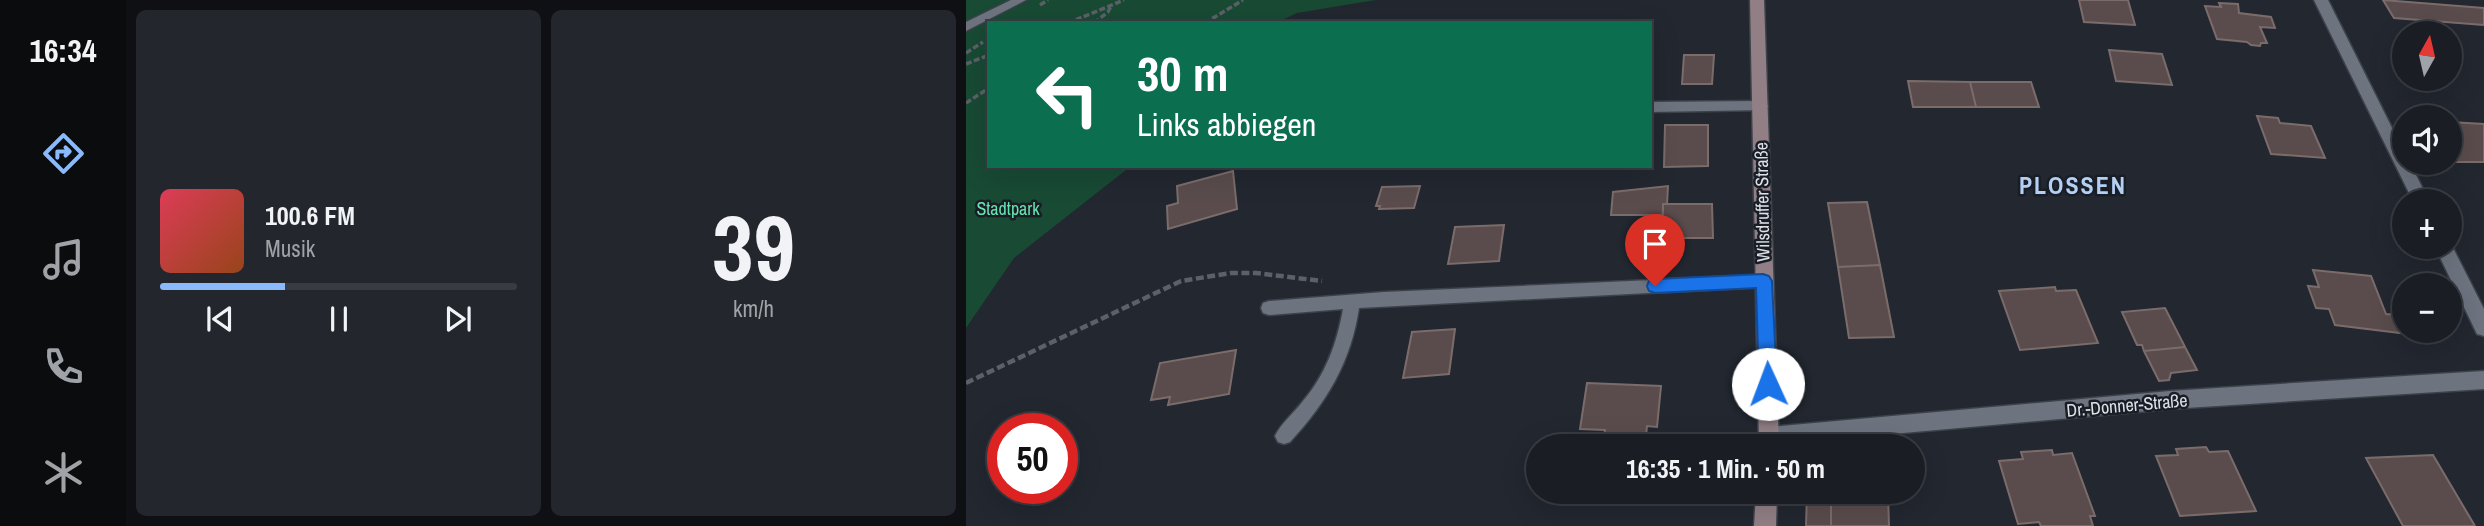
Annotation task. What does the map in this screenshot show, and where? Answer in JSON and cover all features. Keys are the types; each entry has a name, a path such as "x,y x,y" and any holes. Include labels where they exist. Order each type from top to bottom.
{"main road":[{"name":"Wilsdruffer Straße","path":"1757,0 1763,281 1770,434"},
{"path":"1765,526 1766,504"}],"street":[{"path":"2321,0 2415,189"},
{"path":"1652,107 1760,106"},
{"path":"2450,259 2484,328"},
{"name":"Dr.-Donner-Straße","path":"1838,434 2170,400 2484,380"}],"lane":[{"path":"966,27 1020,0"},
{"path":"1269,308 1352,301 1763,281"},
{"path":"1283,436 1306,414 1327,386 1348,330 1352,301"}],"path":[{"path":"1073,21 1124,0"},
{"path":"1208,21 1243,0"},
{"path":"1097,21 1111,6"},
{"path":"966,53 987,39"},
{"path":"966,64 987,56"},
{"path":"966,103 987,89"},
{"path":"966,383 1181,281 1231,273 1256,273 1328,282"}],"green space":[{"name":"Stadtpark","path":"966,0 1376,0 1297,13 1280,21 987,21 987,168 1128,168 1014,258 966,328"}],"building":[{"path":"2079,0 2128,0 2135,25 2084,22"},
{"path":"2383,0 2484,8 2484,25 2462,23 2462,21 2394,18"},
{"path":"2219,3 2238,4 2239,13 2271,17 2275,28 2260,27 2267,43 2261,43 2260,46 2217,39 2205,6 2221,7"},
{"path":"2109,50 2162,54 2172,85 2116,81"},
{"path":"1684,55 1714,55 1712,84 1682,84"},
{"path":"1908,81 1970,82 1976,107 1913,107"},
{"path":"1970,82 2031,82 2039,107 1976,107"},
{"path":"2257,116 2278,118 2280,123 2311,126 2325,158 2271,154"},
{"path":"2462,123 2484,124 2484,162 2462,162"},
{"path":"1665,125 1708,125 1708,166 1664,167"},
{"path":"1233,171 1237,209 1168,229 1167,206 1178,203 1177,186"},
{"path":"1420,186 1414,208 1379,209 1380,206 1376,206 1382,187"},
{"path":"1668,186 1663,215 1611,215 1613,192"},
{"path":"1867,202 1880,265 1838,267 1828,203"},
{"path":"1663,204 1712,204 1713,238 1662,238"},
{"path":"1504,225 1499,261 1448,264 1455,227"},
{"path":"1880,265 1894,337 1849,338 1838,267"},
{"path":"2313,270 2371,276 2386,314 2392,314 2392,332 2335,325 2329,309 2316,308 2308,286 2319,287"},
{"path":"2055,287 2056,291 2076,290 2098,343 2020,350 1999,291"},
{"path":"2165,308 2185,347 2144,351 2142,345 2137,345 2122,312"},
{"path":"1455,329 1449,374 1403,378 1412,332"},
{"path":"2185,347 2197,370 2171,373 2169,380 2159,381 2144,351"},
{"path":"1236,350 1229,394 1168,405 1170,397 1151,400 1160,363"},
{"path":"1587,383 1661,386 1657,427 1647,426 1646,434 1604,434 1605,430 1580,429"},
{"path":"2206,447 2209,452 2228,451 2256,511 2180,516 2156,456 2178,455 2176,449"},
{"path":"2052,450 2053,455 2072,453 2095,516 2090,516 2093,526 2041,526 2039,522 2018,524 1999,461 2023,459 2021,452"},
{"path":"2433,455 2475,526 2403,526 2366,458"},
{"path":"1807,504 1831,504 1831,526 1806,526"},
{"path":"1831,504 1888,504 1889,526 1831,526"}],"district":[{"name":"PLOSSEN","path":"2073,185"}],"route":[{"path":"1655,286 1763,281 1768,384"}]}
